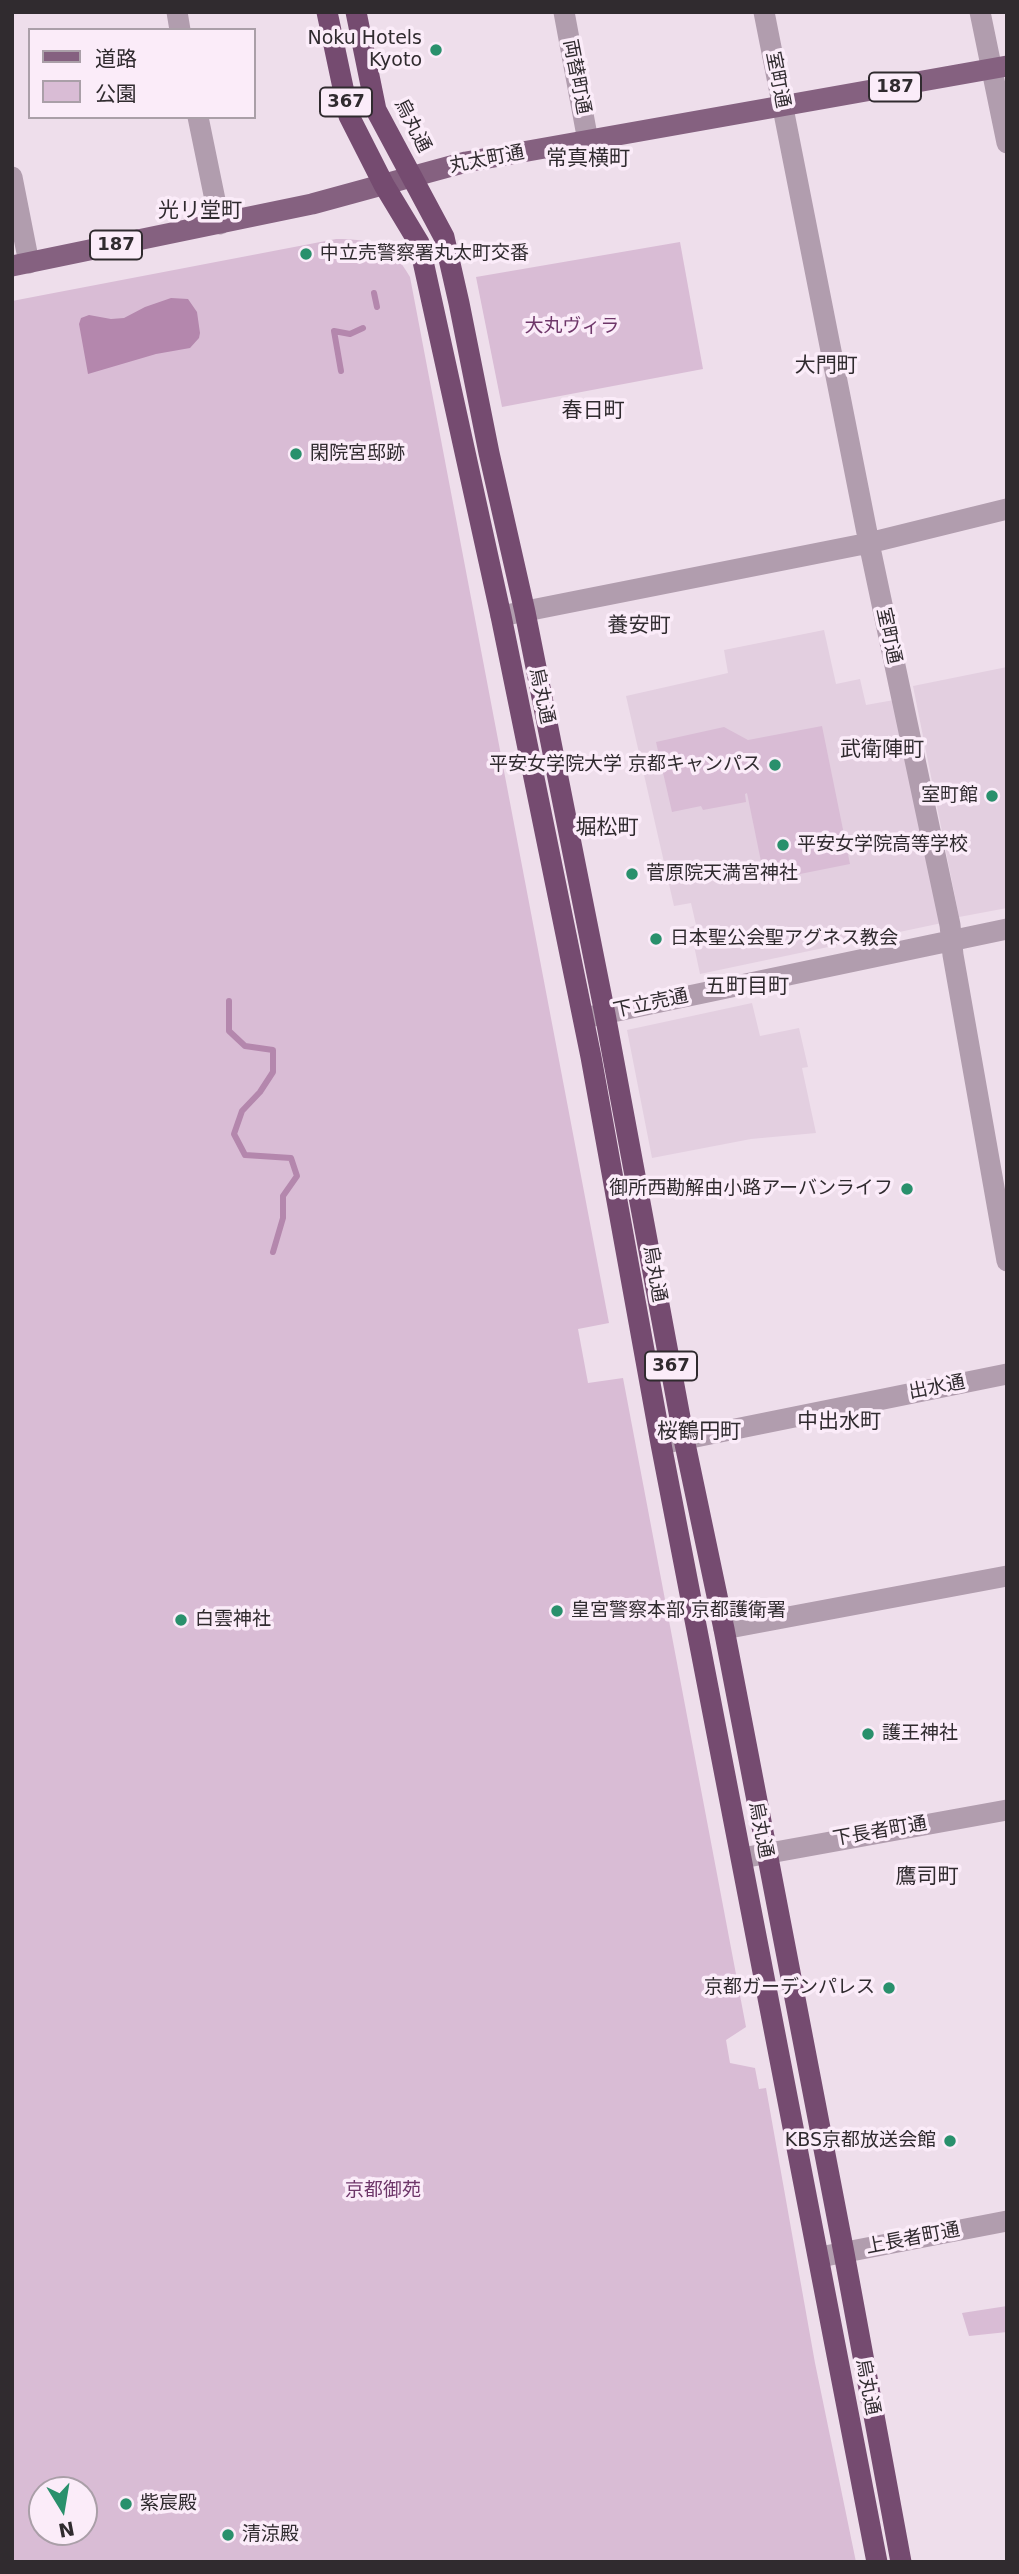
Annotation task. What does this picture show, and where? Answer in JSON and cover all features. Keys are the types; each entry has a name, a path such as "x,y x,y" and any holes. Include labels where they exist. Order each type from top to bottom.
{"highway":[{"name":"烏丸通","path":"327,12 349,116 384,186 419,243 501,616 584,1018 661,1444 844,2253 901,2562"},
{"name":"烏丸通","path":"356,12 376,110 444,237 524,612 605,1014 684,1439 724,1629 754,1855 820,2258 877,2562"}],"main road":[{"name":"丸太町通","path":"20,264 312,204 466,162 999,68"}],"street":[{"name":"両替町通","path":"564,12 588,141"},
{"name":"室町通","path":"764,12 869,543 950,925 1007,1261"},
{"path":"980,12 999,68 1007,143"},
{"path":"198,119 220,224"},
{"path":"12,177 20,264"},
{"path":"501,616 869,543 1007,509"},
{"name":"下立売通","path":"584,1018 1007,929"},
{"name":"出水通","path":"661,1444 1007,1374"},
{"path":"724,1629 1007,1576"},
{"name":"下長者町通","path":"754,1855 1007,1810"},
{"name":"上長者町通","path":"820,2258 1007,2221"}],"shaded area":[{"path":"171,298 188,299 197,312 200,333 190,348 156,354 88,374 79,324 81,318 89,315 111,319 124,318"},
{"name":"平安女学院大学 京都キャンパス","path":"824,630 836,684 860,679 866,705 894,700 942,923 700,974 690,927 696,925 691,903 674,906 626,696 728,673 724,650"},
{"name":"室町館","path":"1007,667 1007,908 959,917 913,686"},
{"path":"752,1003 760,1036 799,1028 808,1067 802,1068 816,1133 751,1139 652,1158 627,1030"}],"green space":[{"name":"京都御苑","path":"336,239 360,240 388,250 410,277 609,1323 578,1329 588,1383 623,1378 746,2027 726,2040 730,2063 755,2068 759,2089 766,2088 815,2363 856,2562 12,2562 12,301"},
{"name":"大丸ヴィラ","path":"680,242 703,369 502,407 476,277"},
{"path":"822,726 850,864 765,881 747,793 746,802 703,810 701,806 672,812 656,742 724,727 748,740"},
{"path":"1007,2306 1007,2332 969,2336 962,2313"}],"waterway":[{"path":"374,293 377,307"},
{"path":"341,371 334,331 350,334 363,328"},
{"path":"229,1001 229,1031 245,1046 273,1050 273,1072 260,1092 242,1111 234,1134 245,1155 291,1158 297,1176 283,1196 283,1218 273,1252"}],"place":[{"name":"Noku Hotels Kyoto","path":"436,50"},
{"name":"中立売警察署丸太町交番","path":"306,254"},
{"name":"閑院宮邸跡","path":"296,454"},
{"name":"平安女学院大学 京都キャンパス","path":"775,765"},
{"name":"室町館","path":"992,796"},
{"name":"平安女学院高等学校","path":"783,845"},
{"name":"菅原院天満宮神社","path":"632,874"},
{"name":"日本聖公会聖アグネス教会","path":"656,939"},
{"name":"御所西勘解由小路アーバンライフ","path":"907,1189"},
{"name":"皇宮警察本部 京都護衛署","path":"557,1611"},
{"name":"白雲神社","path":"181,1620"},
{"name":"護王神社","path":"868,1734"},
{"name":"京都ガーデンパレス","path":"889,1988"},
{"name":"KBS京都放送会館","path":"950,2141"},
{"name":"紫宸殿","path":"126,2504"},
{"name":"清涼殿","path":"228,2535"}],"district":[{"name":"常真横町","path":"588,160"},
{"name":"光リ堂町","path":"200,212"},
{"name":"大門町","path":"826,367"},
{"name":"春日町","path":"593,412"},
{"name":"養安町","path":"639,627"},
{"name":"武衛陣町","path":"882,751"},
{"name":"堀松町","path":"607,829"},
{"name":"五町目町","path":"747,988"},
{"name":"中出水町","path":"839,1423"},
{"name":"桜鶴円町","path":"699,1433"},
{"name":"鷹司町","path":"927,1878"}]}
